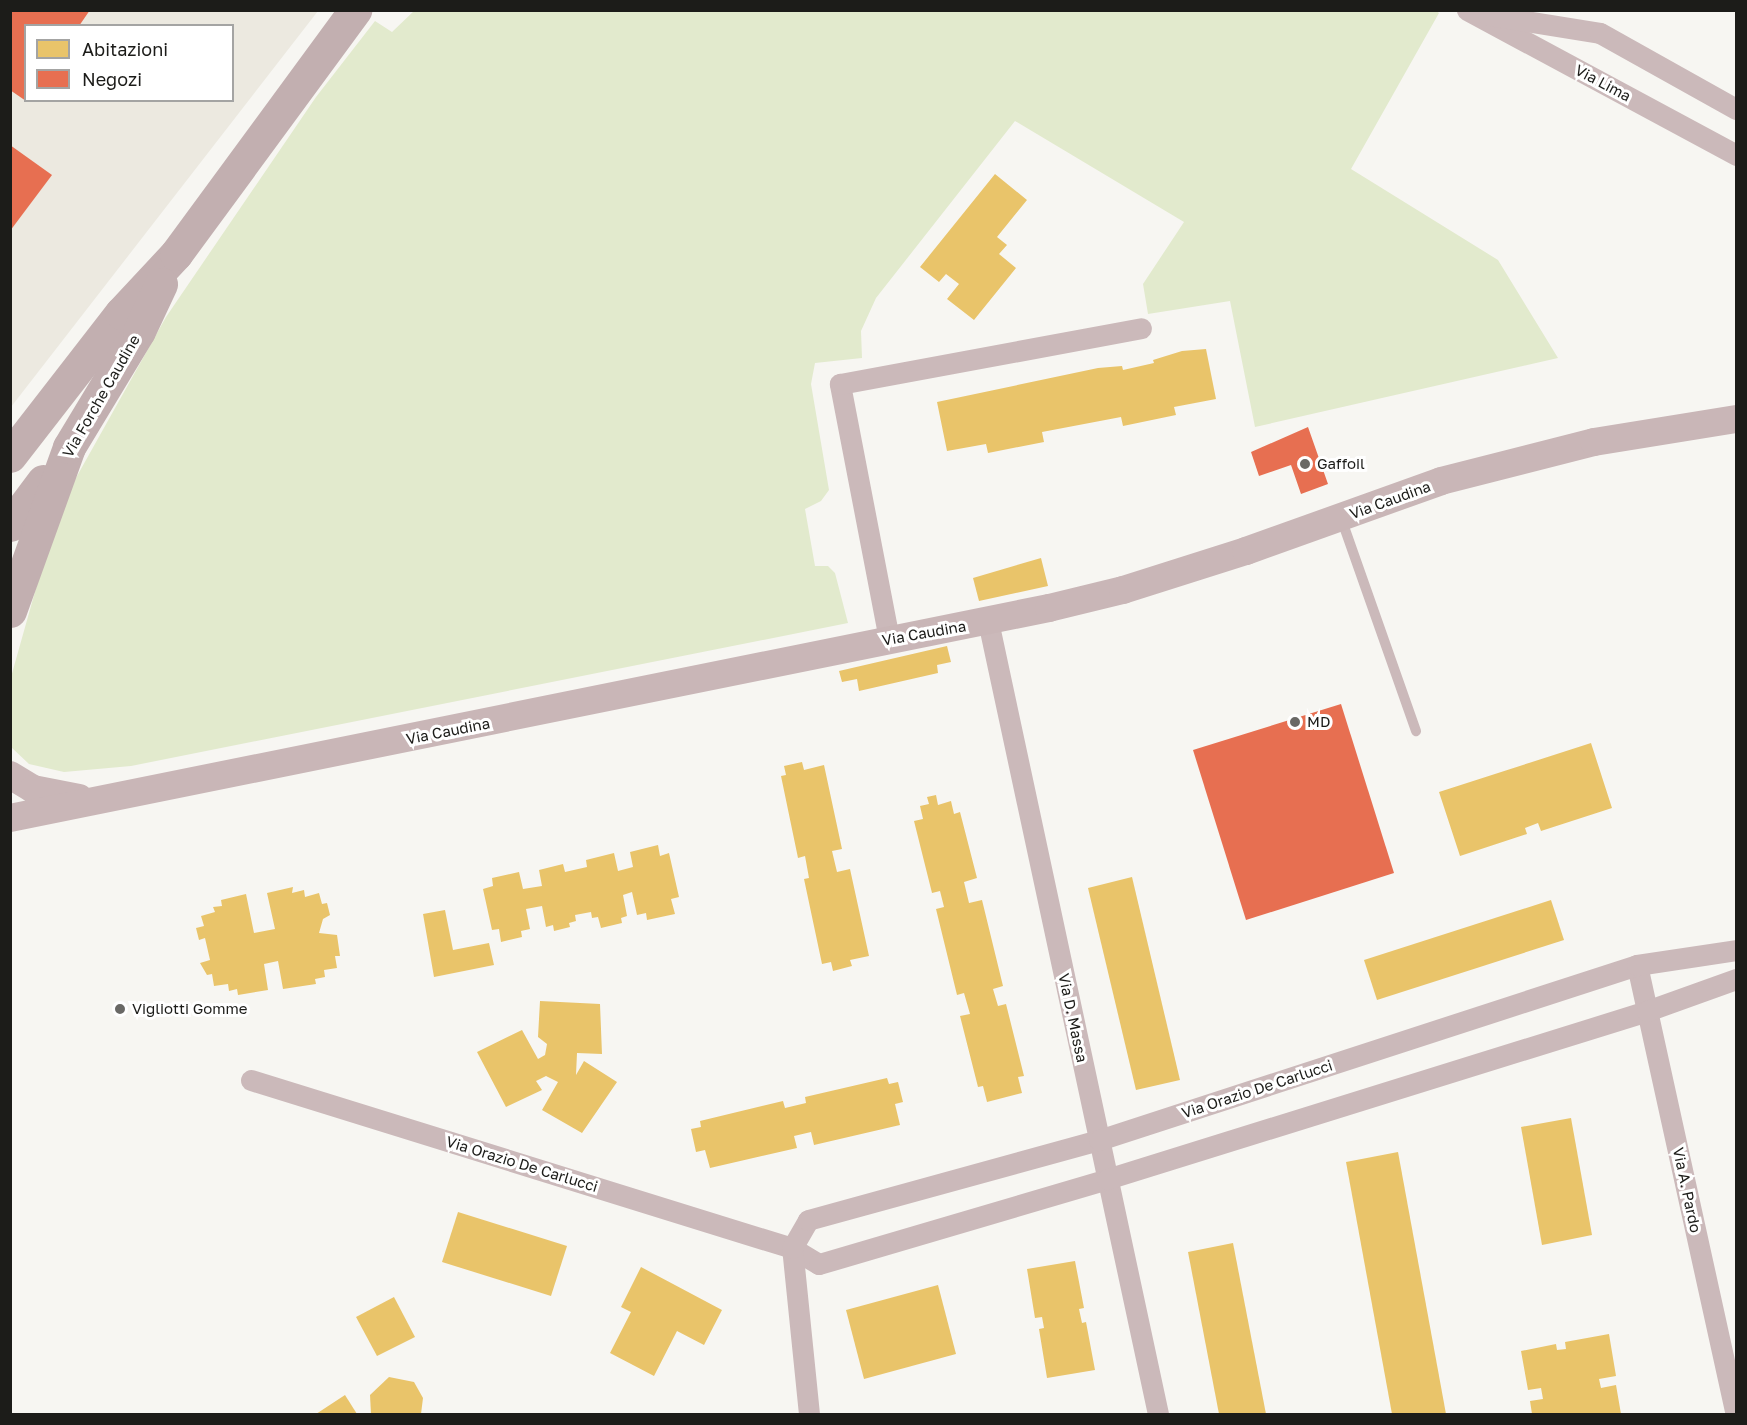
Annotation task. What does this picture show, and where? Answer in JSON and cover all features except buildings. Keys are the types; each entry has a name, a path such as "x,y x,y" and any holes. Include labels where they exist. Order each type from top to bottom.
{"main road":[{"name":"Via Forche Caudine","path":"10,456 121,313 176,254 355,10"},
{"name":"Via Forche Caudine","path":"10,611 69,447 139,331 176,254"},
{"name":"Via Caudina","path":"10,818 745,672 889,639 988,621 1124,590 1341,518 1441,481 1594,442 1737,419"},
{"path":"10,525 69,447"},
{"name":"Via Caudina","path":"10,775 33,789 99,801"}],"street":[{"name":"Via Lima","path":"1468,11 1600,33 1737,109"},
{"name":"Via Lima","path":"1468,11 1737,154"},
{"path":"889,639 840,384 1141,328"},
{"name":"Via D. Massa","path":"988,621 1158,1414"},
{"name":"Via Orazio De Carlucci","path":"792,1248 808,1220 1099,1140 1637,965 1737,950"},
{"name":"Via A. Pardo","path":"1637,965 1736,1414"},
{"name":"Via Orazio De Carlucci","path":"251,1080 792,1248 819,1264 1107,1179 1647,1011 1737,979"},
{"path":"792,1248 809,1414"}],"lane":[{"path":"1341,518 1416,732"}],"shaded area":[{"path":"11,11 318,11 11,407"}],"green space":[{"path":"415,10 1435,10 1439,13 1351,169 1498,260 1558,358 1255,427 1230,301 1148,314 1143,284 1184,222 1015,121 876,298 861,331 862,358 815,363 811,384 829,490 821,501 805,509 815,566 828,566 835,573 848,623 131,766 64,772 29,764 11,747 11,677 58,510 166,317 316,97 375,21 392,32"}],"place":[{"name":"Gaffoil","path":"1305,464"},
{"name":"MD","path":"1295,722"},
{"name":"Vigliotti Gomme","path":"120,1009"}]}
